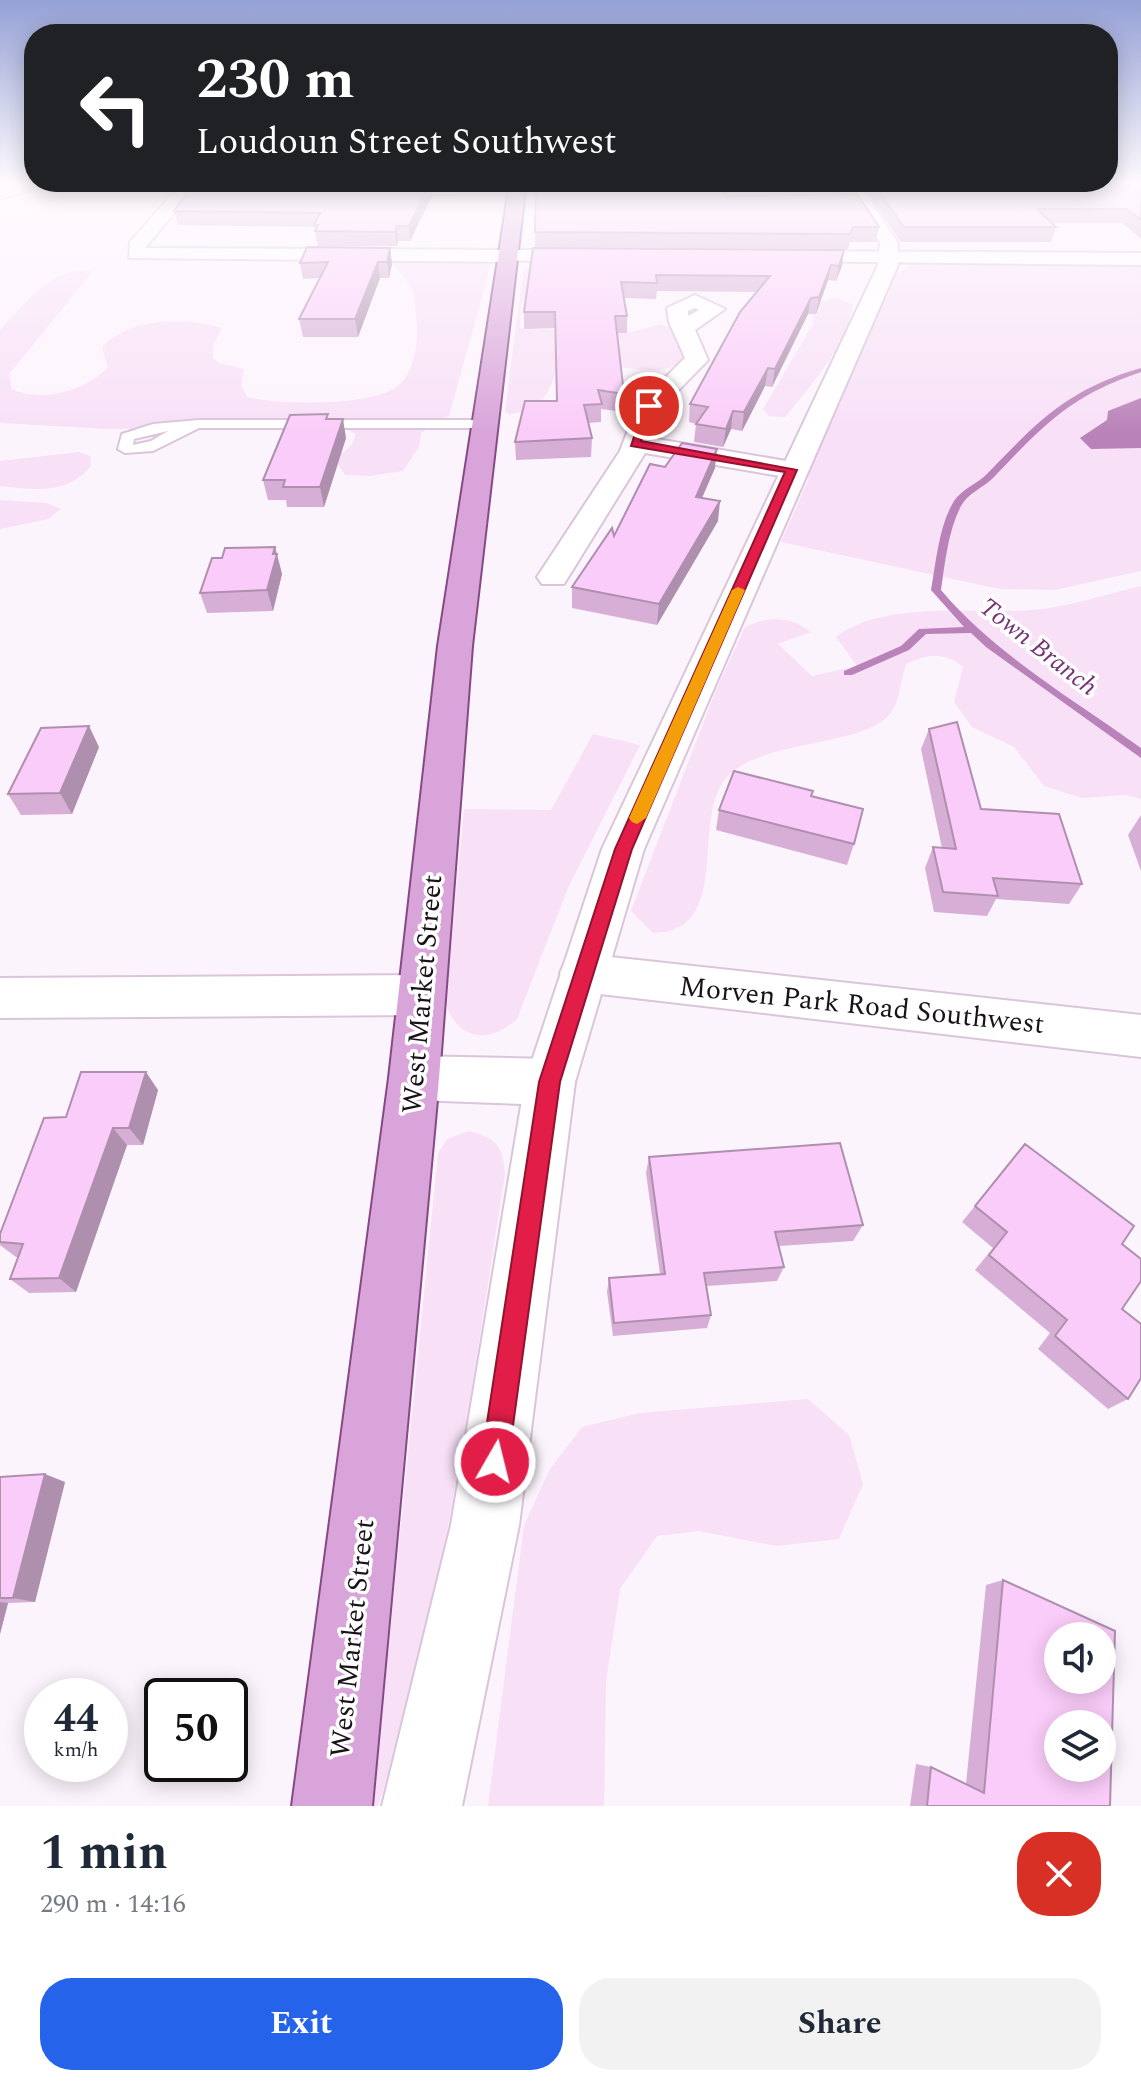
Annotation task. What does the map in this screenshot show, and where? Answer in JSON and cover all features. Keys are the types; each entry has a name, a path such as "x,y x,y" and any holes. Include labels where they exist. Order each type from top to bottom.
{"main road":[{"name":"West Market Street","path":"332,1806 414,1078 455,646 508,266"}],"street":[{"path":"422,1806 485,1525 550,1082 623,849 886,266"},
{"path":"553,577 634,447 649,406 697,360 695,347 682,328"},
{"path":"634,447 790,473"},
{"name":"Morven Park Road Southwest","path":"583,973 1141,1036"},
{"path":"0,998 421,995"},
{"path":"414,1078 550,1082"}],"lane":[{"path":"185,426 486,424"}],"shaded area":[{"path":"395,266 490,266 449,416 421,433 419,447 403,471 370,476 345,475 335,459 352,445 356,434 344,427 107,429 0,423 0,330 41,288 65,274 93,271 9,374 12,389 49,395 76,388 108,367 102,348 113,338 142,325 175,321 222,328 213,345 213,358 219,363 244,369 241,386 247,397 302,403 348,401 387,392 404,380 417,342 414,298"},
{"path":"537,266 530,301 521,302 520,328 627,333 661,324 676,330 686,357 677,364 657,370 601,366 556,370 550,388 541,401 527,410 509,414 505,411 523,272 527,267"},
{"path":"910,266 1141,266 1141,571 1055,590 999,589 781,542 809,478 807,470 895,275"},
{"path":"836,297 853,305 843,336 816,379 785,417 769,416 763,409 813,324 812,304"},
{"path":"1141,398 1141,448 1091,449 1080,438 1107,420 1108,411"},
{"path":"79,452 90,456 91,466 71,482 37,489 0,486 0,461"},
{"path":"0,500 47,503 61,509 48,519 0,529"},
{"path":"1141,586 1141,799 1126,795 1081,798 1044,786 1014,747 972,727 954,702 963,667 949,658 929,656 906,664 895,706 880,723 841,737 769,754 747,762 730,774 718,792 712,815 702,893 694,913 678,927 653,933 631,911 716,690 745,627 779,619 811,632 778,644 812,676 857,666 836,637 856,625 879,618 931,611 1033,610"},
{"path":"593,734 640,745 568,888 517,1019 507,1027 486,1035 467,1032 451,1017 446,1004 464,809 551,810"},
{"path":"468,1131 485,1136 496,1144 505,1174 468,1413 439,1572 402,1729 378,1806 373,1806 438,1153 447,1139"},
{"path":"808,1399 849,1435 863,1484 839,1539 776,1546 699,1531 657,1536 620,1589 606,1682 604,1806 488,1806 524,1525 550,1469 582,1427 640,1413"}],"building":[{"path":"326,266 376,266 355,319 299,319"},
{"path":"530,266 831,266 819,297 811,298 775,369 768,368 744,412 733,411 726,429 696,424 708,407 690,404 740,312 770,276 656,275 657,283 621,282 627,316 615,316 624,394 598,390 602,404 584,405 592,438 515,442 525,401 557,401 555,312 524,312"},
{"path":"328,414 326,419 343,419 320,487 283,487 285,480 263,480 290,415"},
{"path":"682,443 717,449 696,497 720,501 659,604 572,587 612,528 614,536 650,464 665,467"},
{"path":"275,547 273,554 277,554 267,590 200,593 212,558 222,558 225,548"},
{"path":"957,722 981,809 1059,814 1082,884 993,878 998,896 943,892 933,847 956,849 929,729"},
{"path":"89,726 60,793 8,794 41,728"},
{"path":"734,771 813,791 811,796 863,809 854,844 719,810"},
{"path":"81,1072 146,1072 129,1128 113,1128 59,1278 10,1279 23,1244 0,1242 0,1234 44,1118 66,1117"},
{"path":"840,1143 863,1225 775,1232 784,1267 704,1273 711,1315 614,1323 609,1278 665,1274 649,1157"},
{"path":"1025,1144 1134,1226 1122,1244 1141,1259 1141,1281 1122,1309 1141,1324 1141,1378 1128,1399 1055,1336 1067,1320 989,1255 1007,1232 975,1206"},
{"path":"45,1474 13,1598 0,1598 0,1477"},
{"path":"1003,1580 1095,1622 1044,1622 1044,1694 1113,1694 1113,1710 1044,1710 1044,1782 1111,1782 1110,1806 927,1806 931,1767 984,1793"}],"waterway":[{"name":"Town Branch","path":"1141,370 1092,389 1055,411 988,478 962,497 948,530 936,590 956,614 990,645 1141,754"},
{"path":"848,673 905,648 923,631 972,630"}],"slow traffic":[{"path":"637,818 738,590"}],"route":[{"path":"495,1462 550,1082 623,849 792,470 635,443 649,406"}]}
